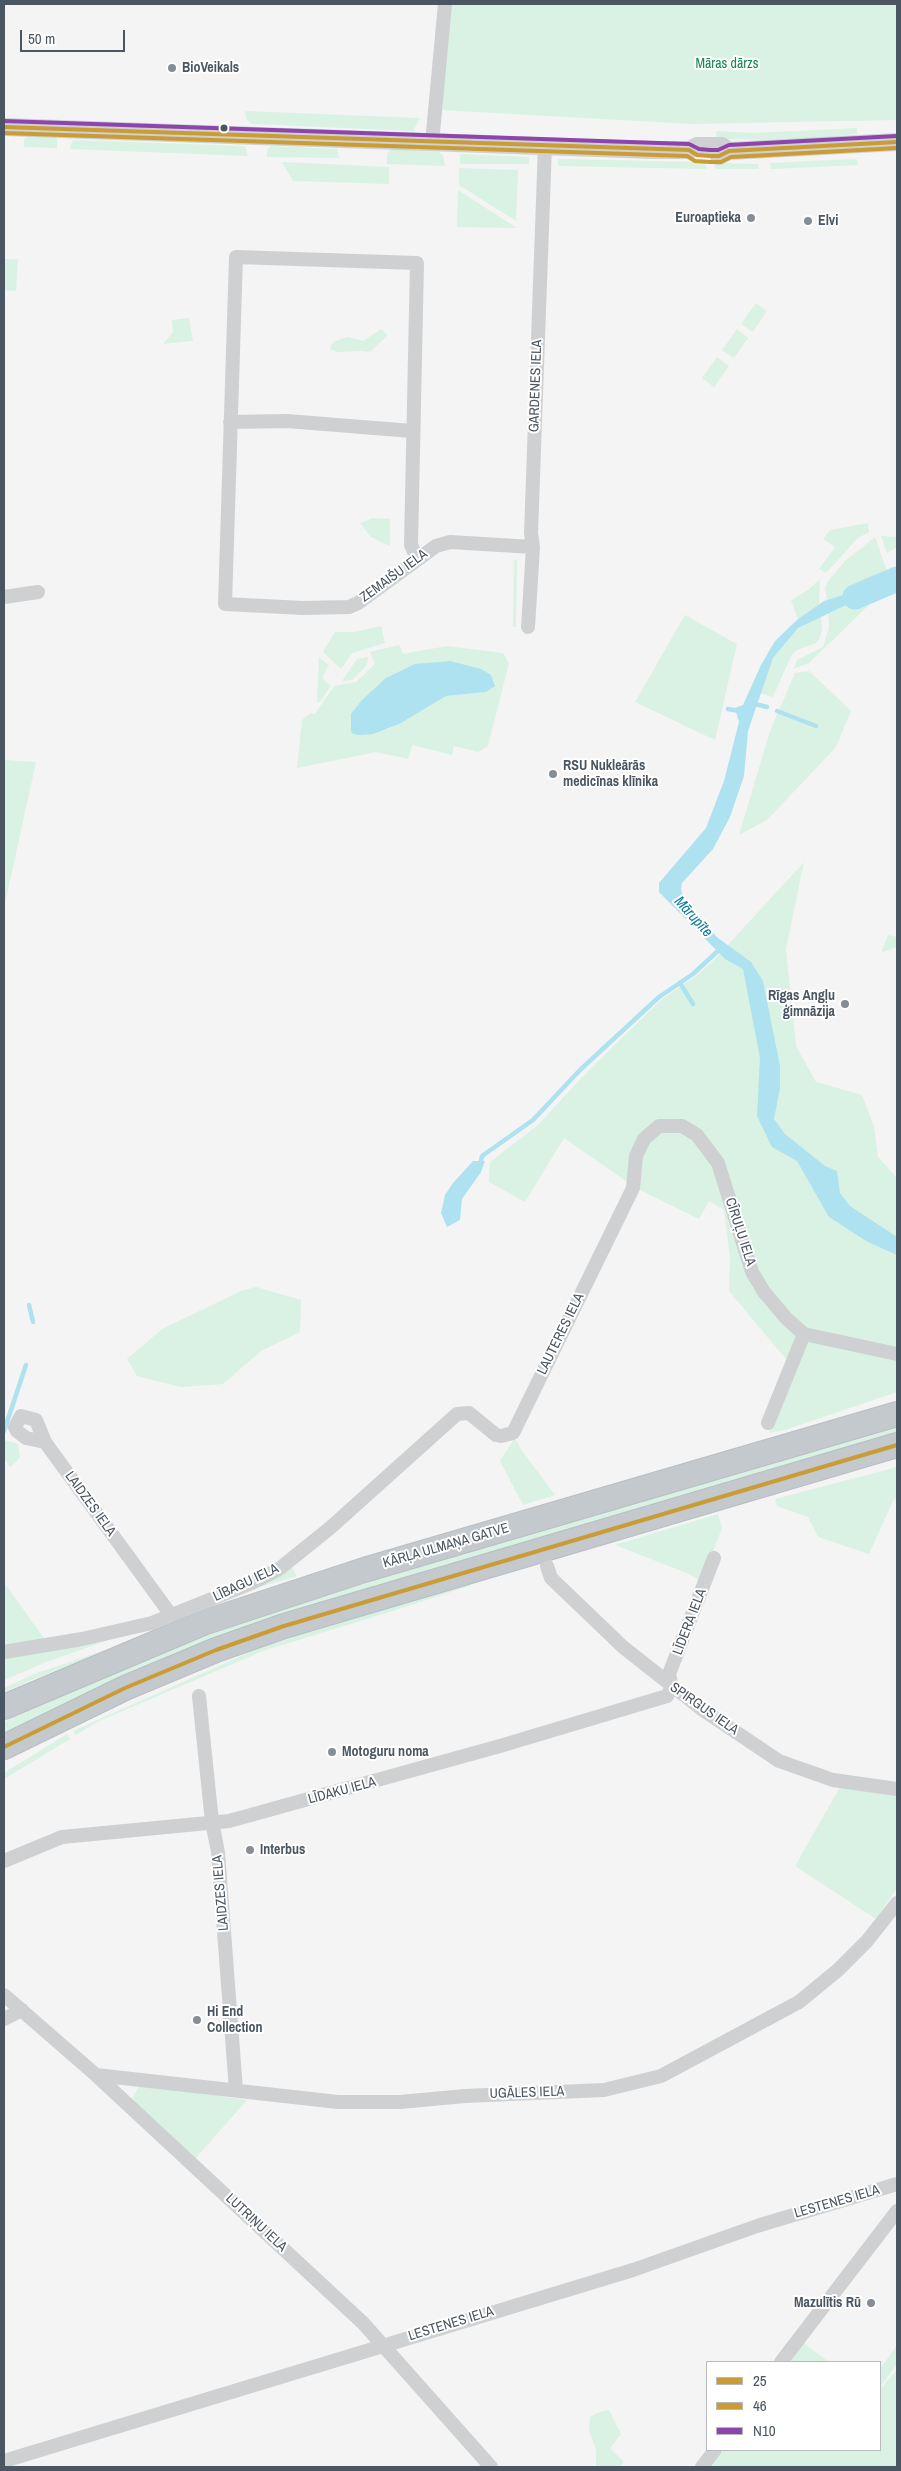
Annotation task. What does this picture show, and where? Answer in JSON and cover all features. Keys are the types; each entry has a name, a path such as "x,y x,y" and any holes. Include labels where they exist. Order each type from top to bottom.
{"highway":[{"name":"KĀRĻA ULMAŅA GATVE","path":"4,1707 203,1623 364,1570 897,1414"},
{"path":"4,1747 125,1688 216,1650 284,1626 897,1445"}],"street":[{"path":"432,143 445,4"},
{"path":"4,127 432,143 689,150 697,146 722,146 729,151 897,142"},
{"name":"GARDENES IELA","path":"528,628 533,547 531,533 545,145"},
{"path":"412,431 287,421 230,422 236,257 417,262 411,545 417,558"},
{"name":"ZEMAIŠU IELA","path":"230,422 225,604 303,608 349,607 358,603 417,558 436,546 450,542 533,547"},
{"path":"4,597 38,592"},
{"name":"CĪRUĻU IELA","path":"633,1188 636,1156 644,1140 659,1126 682,1126 697,1135 718,1163 752,1272 764,1292 804,1334"},
{"name":"LAUTERES IELA","path":"469,1413 496,1435 501,1436 513,1433 633,1188"},
{"path":"768,1422 804,1334 897,1354"},
{"name":"LĪBAGU IELA","path":"4,1652 82,1638 152,1622 254,1582 279,1570 330,1528 457,1414 469,1413"},
{"name":"LAIDZES IELA","path":"44,1442 172,1615"},
{"name":"LĪDERA IELA","path":"672,1687 669,1674 714,1558"},
{"name":"SPIRGUS IELA","path":"546,1566 552,1578 623,1647 672,1687 779,1761 833,1780 897,1789"},
{"name":"LĪDAKU IELA","path":"4,1862 62,1837 212,1822 247,1816 500,1746 667,1696 672,1687"},
{"name":"LAIDZES IELA","path":"199,1696 212,1822 218,1852 236,2090"},
{"name":"UGĀLES IELA","path":"96,2075 338,2102 400,2102 465,2096 604,2090 661,2076 800,2002 838,1970 867,1941 897,1902"},
{"name":"LUTRIŅU IELA","path":"4,1995 96,2075 363,2323 491,2467"},
{"path":"4,2019 22,2010"},
{"name":"LESTENES IELA","path":"4,2461 633,2270 757,2226 897,2184"},
{"path":"781,2361 897,2211"},
{"path":"702,2467 714,2451"}],"green space":[{"name":"Māras dārzs","path":"451,4 897,4 897,120 692,124 441,110"},
{"path":"245,111 420,118 413,131 252,124 246,119"},
{"path":"857,128 857,134 798,140 717,139 716,131 754,133"},
{"path":"28,136 57,138 57,148 24,147 24,140"},
{"path":"73,140 245,146 248,156 69,149"},
{"path":"271,146 337,149 339,158 267,157 267,149"},
{"path":"391,149 439,152 443,155 445,166 387,164 387,154"},
{"path":"460,154 529,157 529,164 460,164"},
{"path":"558,159 704,162 707,169 558,166"},
{"path":"857,160 858,165 771,169 770,163"},
{"path":"282,162 389,167 389,184 293,181"},
{"path":"713,163 758,164 759,169 716,169"},
{"path":"459,168 518,170 516,221 459,185"},
{"path":"458,190 517,228 457,227"},
{"path":"4,259 18,259 16,291 4,290"},
{"path":"756,303 767,311 753,332 741,324"},
{"path":"189,318 193,341 163,344 173,332 172,320"},
{"path":"381,329 388,335 370,352 337,352 330,349 333,342 347,337 363,341"},
{"path":"737,329 748,338 734,358 722,350"},
{"path":"717,357 729,366 714,387 702,378"},
{"path":"373,518 390,519 390,546 371,537 360,523"},
{"path":"868,523 869,532 858,538 826,573 819,569 835,547 823,539 830,530"},
{"path":"881,536 897,537 897,547 887,553"},
{"path":"875,537 889,577 886,581 827,600 825,588 828,581 845,561"},
{"path":"514,560 517,560 516,627 513,627"},
{"path":"820,579 819,605 798,619 791,600 808,590"},
{"path":"890,588 891,590 877,597 809,663 793,669 797,660 823,647 829,627 828,614 880,589"},
{"path":"685,615 737,644 715,740 635,702"},
{"path":"821,616 822,630 819,640 797,650 791,656 773,697 760,693 773,658 798,628"},
{"path":"381,626 385,643 352,653 341,669 323,652 335,632 354,632"},
{"path":"399,645 403,654 447,646 503,653 509,663 488,746 478,752 454,746 452,755 412,745 408,759 376,752 297,768 302,720 311,713 315,714 334,686 356,682 375,664 370,652","holes":["495,680 486,692 446,696 388,729 360,735 351,731 351,726"]},
{"path":"319,657 329,665 322,677 331,686 320,702 317,702"},
{"path":"368,657 367,665 352,680 342,681 357,659"},
{"path":"809,671 851,711 836,747 767,820 739,835 770,731 795,673"},
{"path":"4,760 36,762 4,908"},
{"path":"804,862 786,949 796,1046 816,1082 862,1095 874,1127 878,1157 897,1178 897,1392 785,1430 769,1433 796,1366 790,1364 729,1291 730,1258 724,1210 709,1201 699,1219 636,1188 564,1138 525,1202 489,1182 490,1162 538,1125 585,1074 662,999 696,976 715,959"},
{"path":"888,935 897,937 897,947 883,952 882,950"},
{"path":"256,1287 301,1300 300,1332 261,1351 223,1384 181,1387 137,1376 127,1359 162,1329 241,1291"},
{"path":"897,1425 897,1435 106,1686 4,1733 4,1722 39,1704 218,1629 288,1605"},
{"path":"514,1439 555,1495 523,1505 500,1461"},
{"path":"4,1440 18,1444 20,1458 10,1467 4,1458"},
{"path":"758,1441 760,1445 357,1561 639,1476"},
{"path":"897,1467 897,1500 894,1499 869,1554 818,1537 808,1517 777,1506 775,1499"},
{"path":"718,1514 722,1528 702,1581 615,1545"},
{"path":"291,1566 297,1576 260,1587 260,1586"},
{"path":"479,1579 469,1586 263,1651 99,1721 76,1735 73,1731 268,1644"},
{"path":"4,1585 6,1585 45,1640 4,1648"},
{"path":"117,1637 44,1663 4,1680 4,1658"},
{"path":"126,1643 4,1692 4,1688 34,1674"},
{"path":"67,1734 70,1739 4,1779 4,1773"},
{"path":"840,1787 897,1794 897,1888 876,1919 795,1866"},
{"path":"144,2085 247,2100 195,2159 135,2104 133,2097 139,2086"},
{"path":"803,2342 828,2361 789,2361"},
{"path":"897,2345 897,2364 881,2386 881,2368"},
{"path":"896,2371 897,2467 712,2467 723,2451 881,2451 881,2388"},
{"path":"609,2410 621,2434 610,2448 623,2461 622,2467 596,2467 596,2450 589,2431 590,2417"}],"water":[{"path":"886,581 890,588 880,589 798,628 773,658 748,731 744,776 730,817 713,849 682,883 681,889 685,904 718,938 751,962 763,981 780,1066 780,1088 774,1119 785,1134 825,1166 837,1171 840,1193 850,1206 897,1237 897,1255 868,1242 829,1217 797,1161 772,1147 757,1116 760,1058 743,969 725,959 659,892 659,883 706,828 724,781 739,722 735,708 743,705 761,665 775,641 798,619 824,601"},
{"path":"450,661 481,669 491,675 495,686 486,692 446,696 399,724 373,734 353,734 351,731 351,714 362,700 386,678 415,664"},
{"path":"473,1161 485,1161 481,1172 462,1199 460,1220 447,1227 441,1213 445,1195"}],"pier":[{"path":"694,910 708,924 698,933 685,920"}],"waterway":[{"name":"Mārupīte","path":"855,597 897,579"},
{"path":"751,703 767,707"},
{"path":"728,709 739,711"},
{"path":"777,711 816,726"},
{"path":"481,1161 482,1156 533,1120 580,1070 659,997 693,974 720,949"},
{"path":"680,983 693,1004"},
{"path":"29,1305 33,1322"},
{"path":"4,1431 26,1365"}],"transit line":[{"name":"N10","path":"4,121 689,144 699,149 710,150 718,150 729,145 897,136"},
{"name":"25","path":"4,127 689,150 697,155 710,156 719,156 729,151 897,142"},
{"name":"46","path":"4,133 687,156 695,161 710,162 721,162 731,157 897,148"},
{"name":"25","path":"4,1747 125,1688 216,1650 284,1626 897,1445"}],"place":[{"name":"BioVeikals","path":"172,68"},
{"name":"Euroaptieka","path":"751,218"},
{"name":"Elvi","path":"808,221"},
{"name":"RSU Nukleārās medicīnas klīnika","path":"553,774"},
{"name":"Rīgas Angļu ģimnāzija","path":"845,1004"},
{"name":"Motoguru noma","path":"332,1752"},
{"name":"Interbus","path":"250,1850"},
{"name":"Hi End Collection","path":"197,2020"},
{"name":"Mazulītis Rū","path":"871,2303"}]}
